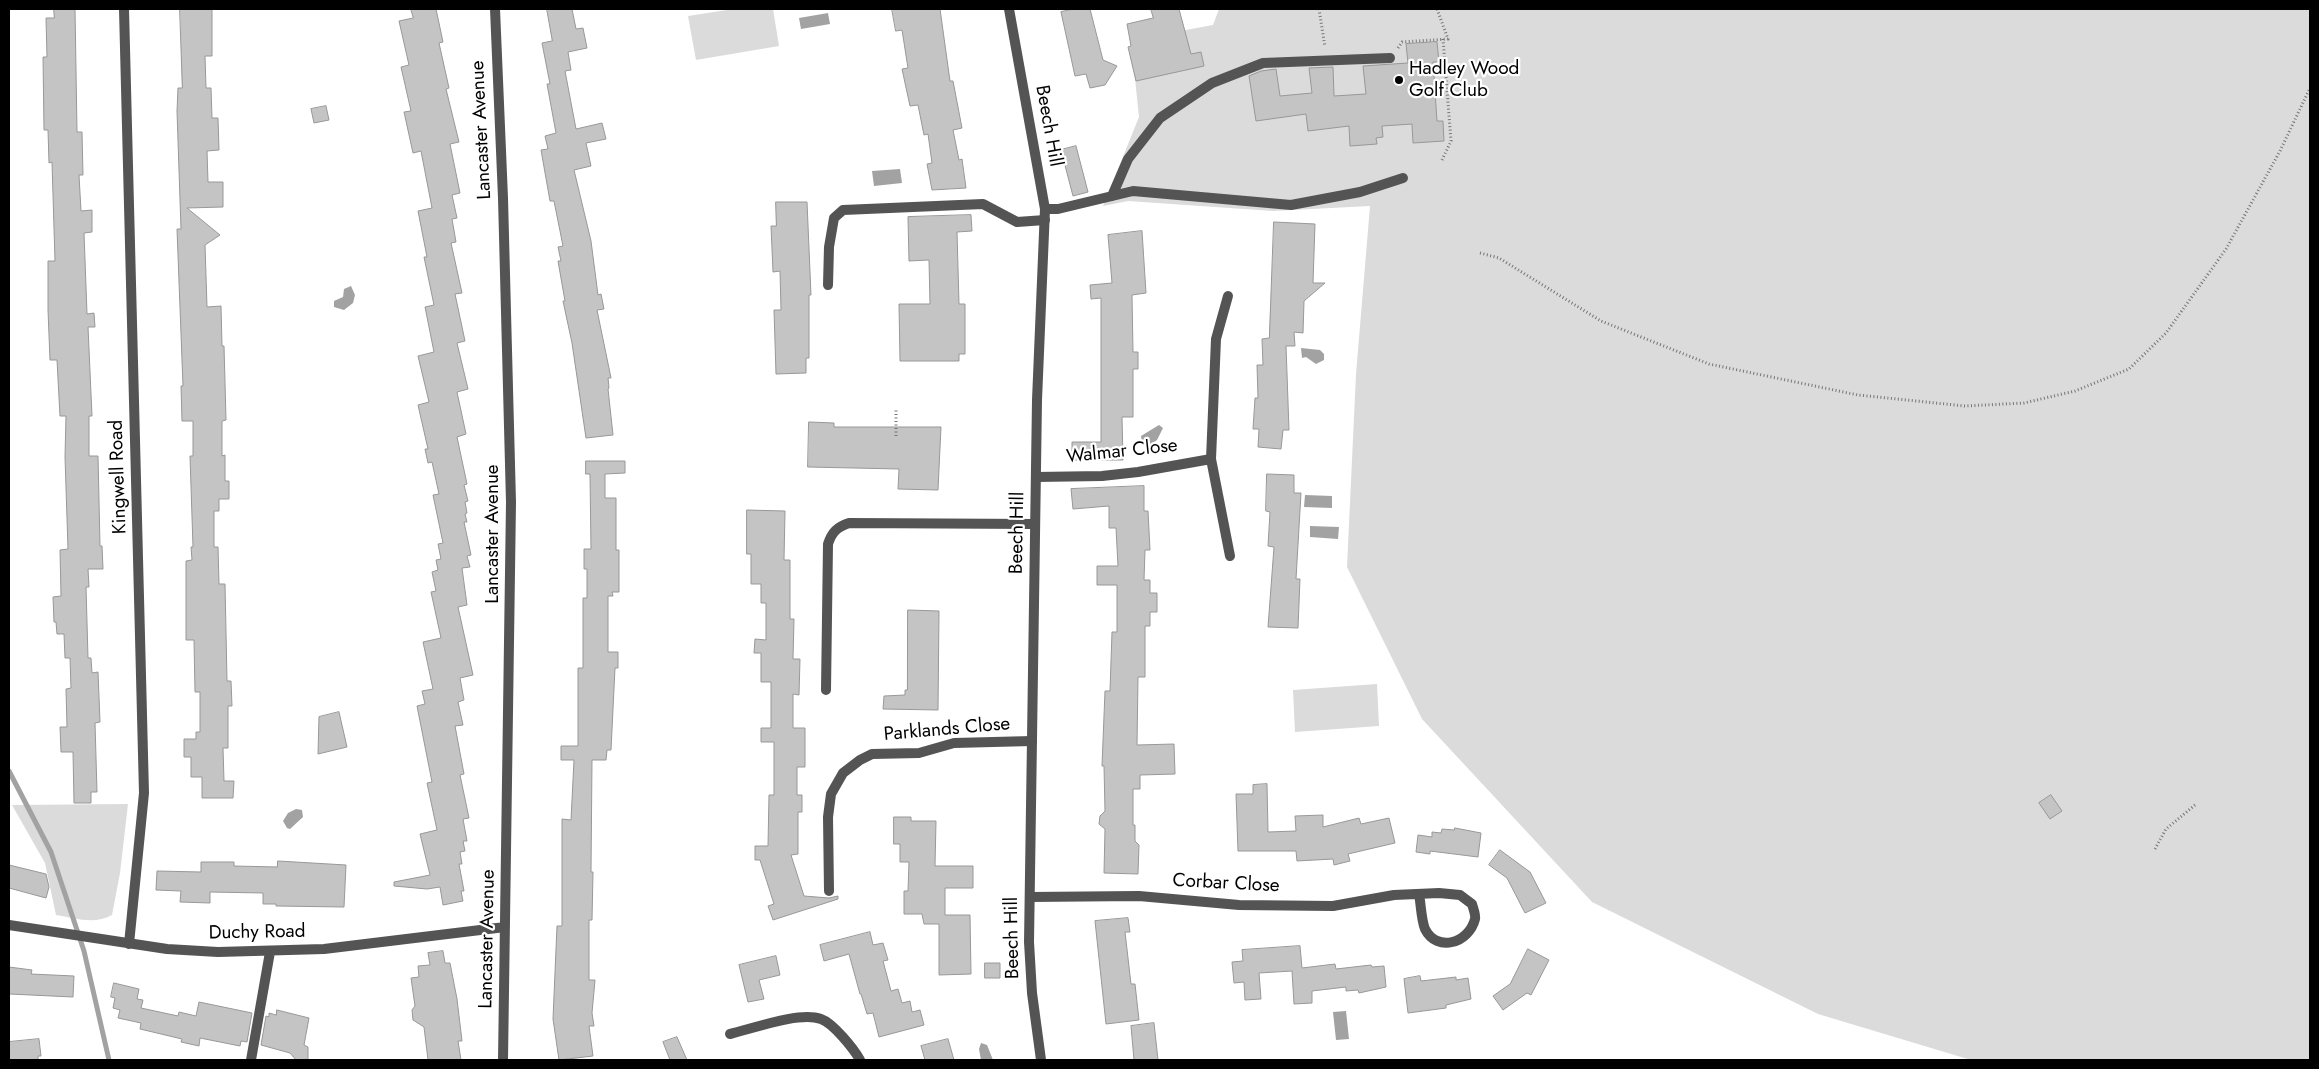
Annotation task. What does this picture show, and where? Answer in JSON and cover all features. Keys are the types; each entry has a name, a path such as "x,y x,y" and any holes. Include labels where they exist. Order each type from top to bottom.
{"street":[{"name":"Kingwell Road","path":"124,9 144,794 129,944"},
{"name":"Lancaster Avenue","path":"495,9 503,198 511,502 503,1060"},
{"name":"Beech Hill","path":"1009,9 1045,209 1038,366 1030,898 1032,993 1041,1060"},
{"path":"1112,196 1128,159 1160,118 1212,83 1263,64 1390,58"},
{"path":"1045,209 1058,209 1133,191 1291,205 1360,192 1403,178"},
{"path":"828,285 829,247 834,218 842,210 983,204 1017,222 1045,220"},
{"path":"1228,296 1216,338 1211,458 1230,556"},
{"name":"Walmar Close","path":"1036,477 1102,476 1211,458"},
{"path":"826,690 828,544 832,534 839,526 849,522 1035,524"},
{"name":"Parklands Close","path":"829,891 828,817 831,794 843,773 860,760 872,754 919,752 954,743 1032,741"},
{"name":"Corbar Close","path":"1030,898 1139,896 1239,905 1333,906 1394,895 1439,892 1460,895 1472,904 1475,918 1470,931 1460,940 1443,944 1433,939 1425,928 1420,894"},
{"name":"Duchy Road","path":"9,925 129,944 218,952 270,952 345,947 505,927"},
{"path":"251,1060 270,952"},
{"path":"730,1034 795,1017 821,1019 851,1046 860,1060"}],"path":[{"path":"1319,9 1326,50"},
{"path":"1390,58 1402,42 1448,39 1437,9"},
{"path":"1442,160 1451,141 1443,39"},
{"path":"1480,253 1499,258 1601,321 1708,364 1858,395 1965,406 2024,403 2074,391 2129,369 2166,333 2226,249 2280,151 2310,88"},
{"path":"896,408 896,436"},
{"path":"2155,849 2166,829 2195,805"}],"shaded area":[{"path":"733,9 773,9 779,46 696,60 688,16"},
{"path":"1219,9 2310,9 2310,1060 1971,1060 1818,1014 1592,902 1422,719 1347,567 1356,374 1370,206 1273,211 1128,201 1103,206 1139,117 1131,40 1213,25"},
{"path":"828,13 830,24 801,29 799,18"},
{"path":"900,169 902,183 874,186 872,171"},
{"path":"351,286 355,295 353,303 344,310 334,307 334,301 343,297 344,289"},
{"path":"1301,348 1320,350 1324,354 1324,360 1316,364 1306,357 1302,358"},
{"path":"1159,425 1163,428 1157,440 1149,446 1142,444 1141,436"},
{"path":"1305,495 1332,496 1332,508 1304,507"},
{"path":"1310,526 1339,527 1338,539 1310,537"},
{"path":"1377,684 1379,726 1295,732 1293,690"},
{"path":"128,804 120,873 112,915 98,920 91,920 56,915 45,863 12,805"},
{"path":"296,809 302,810 303,817 290,829 287,828 283,821 288,813"},
{"path":"1346,1011 1349,1039 1336,1040 1333,1012"},
{"path":"981,1043 987,1045 993,1060 981,1060 979,1049"}],"building":[{"path":"54,9 75,9 77,132 82,132 83,175 79,175 81,211 92,210 92,232 84,233 87,314 94,313 95,327 88,327 92,416 89,416 89,456 98,456 100,546 102,546 103,569 88,569 89,587 86,587 88,658 91,658 92,673 98,672 100,722 95,723 97,792 91,792 91,803 74,803 73,752 61,752 60,727 67,727 66,689 71,688 70,658 65,658 64,634 57,634 56,622 54,622 53,597 61,596 60,550 68,549 65,457 66,416 60,416 57,360 50,360 48,310 48,261 55,261 52,162 49,163 48,130 44,130 43,57 47,57 46,18 54,18"},
{"path":"180,9 212,9 212,56 205,56 206,88 211,88 212,118 218,118 219,150 207,151 208,182 223,182 223,207 187,208 220,235 205,245 207,307 221,306 222,346 224,346 226,420 222,421 222,456 225,455 225,481 229,481 229,499 219,499 219,511 214,511 214,547 218,547 219,584 225,584 227,681 231,681 232,706 228,706 228,748 223,748 224,781 234,781 233,798 202,798 202,777 191,777 191,757 184,757 184,739 196,739 196,732 200,732 200,692 195,692 194,640 186,640 186,561 192,560 191,547 193,547 190,456 193,456 193,421 182,421 181,386 183,386 177,229 181,229 177,111 178,88 182,88"},
{"path":"411,9 436,9 443,42 439,43 449,88 446,89 459,142 450,144 460,193 452,195 457,218 452,219 456,242 451,243 462,293 455,294 465,341 457,343 468,389 457,392 466,434 457,437 467,484 464,485 468,501 465,502 467,522 464,522 471,555 467,556 470,567 462,568 467,605 458,607 473,675 460,678 464,700 458,702 463,725 455,726 464,774 460,775 469,818 463,819 467,841 463,841 465,851 460,852 462,864 459,864 464,891 461,891 463,901 443,905 440,887 427,889 394,886 394,882 430,875 420,834 437,830 427,783 432,782 417,706 425,704 422,691 433,689 423,642 441,638 431,592 436,591 432,572 438,570 436,560 441,559 438,544 443,543 433,495 439,494 432,462 428,463 425,449 428,449 418,405 429,402 418,356 434,352 425,307 434,305 424,257 427,257 418,211 432,208 421,151 413,153 404,112 411,111 401,67 409,65 399,21 413,18"},
{"path":"547,9 572,9 576,29 583,28 587,48 568,52 571,70 565,71 576,129 602,123 606,139 586,143 591,166 574,170 591,241 598,295 601,294 604,309 597,310 611,378 608,378 608,389 613,435 586,438 572,343 563,301 565,301 558,261 561,261 558,247 563,246 554,201 550,201 541,150 548,149 545,136 556,133 547,84 550,84 542,43 552,41"},
{"path":"892,9 940,9 950,81 953,81 962,128 953,130 959,160 962,159 966,188 932,190 927,164 932,163 928,134 924,135 918,105 910,106 902,69 908,68 902,30 896,31"},
{"path":"1074,9 1090,9 1103,60 1117,66 1105,85 1090,88 1086,74 1075,76 1061,12"},
{"path":"1151,9 1179,9 1191,54 1201,52 1204,66 1136,81 1128,47 1131,46 1127,24 1153,18"},
{"name":"Hadley Wood Golf Club","path":"1437,42 1439,62 1433,62 1437,121 1443,121 1444,141 1413,143 1412,124 1382,126 1383,137 1376,138 1377,144 1350,146 1349,126 1308,131 1306,114 1256,121 1249,76 1261,71 1276,69 1280,96 1312,93 1309,68 1333,67 1334,96 1366,94 1363,66 1408,63 1406,44"},
{"path":"326,106 329,120 314,123 311,109"},
{"path":"1076,146 1088,192 1073,196 1061,150"},
{"path":"776,202 807,202 811,295 809,295 809,358 806,358 806,373 776,374 774,310 781,310 780,271 773,272 771,226 776,226"},
{"path":"971,215 972,231 957,232 959,304 965,304 965,354 959,354 959,361 900,361 899,304 930,304 929,260 909,261 908,217"},
{"path":"1274,222 1315,224 1313,283 1325,283 1304,301 1303,333 1294,332 1295,346 1286,346 1289,430 1283,430 1281,449 1258,447 1259,429 1253,429 1255,398 1258,398 1257,365 1263,365 1262,339 1269,338"},
{"path":"1142,231 1146,293 1132,295 1133,352 1138,352 1138,369 1133,369 1133,417 1122,417 1123,460 1072,460 1072,442 1101,442 1101,298 1091,299 1090,285 1112,283 1108,235"},
{"path":"809,422 834,423 834,427 941,427 938,490 898,489 899,469 808,467"},
{"path":"586,461 625,461 625,473 605,474 605,498 616,498 616,550 619,550 619,592 612,592 613,596 608,596 608,652 618,652 618,668 615,668 611,750 607,750 606,760 592,760 591,872 593,872 592,920 589,920 589,980 595,980 592,1013 594,1026 589,1026 593,1056 559,1060 553,1019 557,926 562,926 562,819 571,820 574,760 561,760 561,746 578,746 578,668 583,668 583,598 587,598 587,569 584,569 584,549 591,549 590,474 586,474"},
{"path":"1267,474 1294,475 1294,493 1301,493 1296,579 1300,579 1298,628 1268,627 1274,547 1268,546 1270,512 1266,511"},
{"path":"1144,486 1144,511 1148,511 1150,550 1145,550 1144,580 1150,580 1150,593 1157,593 1157,612 1150,612 1150,626 1145,626 1145,677 1138,677 1137,745 1174,744 1175,774 1140,775 1140,789 1133,789 1133,825 1135,825 1135,841 1139,845 1138,874 1104,873 1105,829 1099,824 1100,816 1105,811 1104,766 1102,766 1105,691 1110,691 1112,632 1117,632 1117,585 1097,585 1097,566 1118,566 1116,528 1109,528 1109,506 1073,509 1071,489"},
{"path":"747,510 785,511 784,560 790,560 790,619 794,619 793,659 800,659 799,695 793,694 793,728 805,728 805,767 797,767 797,795 802,795 802,812 798,812 798,854 791,855 804,896 829,898 838,896 838,899 773,920 768,906 774,904 760,860 755,860 755,846 768,846 769,795 774,795 774,742 761,742 761,728 771,728 771,682 761,682 761,653 754,653 755,639 766,640 766,603 761,603 761,584 751,584 751,554 747,554"},
{"path":"908,610 939,611 938,710 883,709 884,696 905,695 905,690 907,690"},
{"path":"339,712 347,747 318,754 319,717"},
{"path":"1267,784 1268,832 1296,831 1295,816 1323,815 1323,827 1359,818 1361,824 1389,818 1395,843 1348,854 1350,861 1334,865 1333,859 1297,861 1296,851 1238,851 1236,794 1253,794 1253,785"},
{"path":"2051,795 2062,811 2050,819 2039,803"},
{"path":"894,817 911,817 911,821 936,821 935,866 973,866 973,888 945,888 945,915 970,915 971,974 939,975 939,924 924,924 922,914 904,914 904,891 908,891 909,862 900,862 900,844 894,844"},
{"path":"1455,828 1481,833 1478,857 1430,851 1430,854 1416,852 1418,835 1432,837 1432,832 1441,833 1442,829 1454,830"},
{"path":"1500,850 1530,872 1546,903 1525,913 1507,878 1489,865"},
{"path":"278,861 346,865 344,907 276,906 276,904 263,904 263,893 210,892 210,903 180,902 181,891 156,890 157,871 201,872 201,862 234,862 234,866 277,867"},
{"path":"9,865 46,874 49,887 46,898 9,888"},
{"path":"1128,918 1130,932 1125,932 1131,984 1135,984 1139,1020 1106,1024 1095,921"},
{"path":"870,932 873,945 883,943 888,960 883,961 891,991 898,989 902,1003 910,1001 912,1012 920,1010 924,1025 879,1037 873,1013 867,1014 849,954 824,961 820,945"},
{"path":"1300,946 1302,968 1335,964 1336,969 1371,965 1372,967 1384,966 1386,987 1359,993 1358,990 1346,991 1346,987 1312,991 1312,1003 1294,1004 1292,971 1259,973 1261,999 1245,1000 1244,982 1234,983 1232,962 1243,961 1242,950"},
{"path":"1528,949 1549,960 1531,995 1527,993 1503,1010 1493,996 1510,984"},
{"path":"443,951 445,963 450,963 457,999 462,1041 458,1041 461,1060 428,1060 424,1027 413,1020 412,1010 415,1006 411,978 419,977 418,966 430,965 428,953"},
{"path":"776,956 780,975 759,980 764,999 748,1002 739,965"},
{"path":"985,963 1000,963 1000,978 985,978"},
{"path":"9,967 32,970 31,974 74,976 73,997 9,994"},
{"path":"1420,976 1421,981 1456,977 1456,980 1468,978 1471,999 1446,1005 1446,1008 1408,1013 1404,979"},
{"path":"114,983 139,989 137,999 143,1000 141,1008 178,1016 179,1012 196,1016 199,1002 252,1013 247,1042 241,1041 240,1046 200,1038 199,1046 181,1042 182,1039 140,1029 141,1023 118,1018 120,1010 113,1008 115,998 111,997"},
{"path":"277,1010 309,1018 304,1045 308,1047 308,1060 296,1060 290,1053 261,1045 266,1016 269,1017 269,1013 276,1015"},
{"path":"1154,1023 1158,1060 1134,1060 1131,1026"},
{"path":"677,1037 687,1060 670,1060 663,1042"},
{"path":"39,1039 41,1056 38,1056 38,1060 9,1060 9,1042"},
{"path":"948,1039 954,1060 925,1060 921,1046"}],"waterway":[{"path":"9,771 51,852 84,951 109,1060"}],"place":[{"name":"Hadley Wood Golf Club","path":"1399,80"}]}
